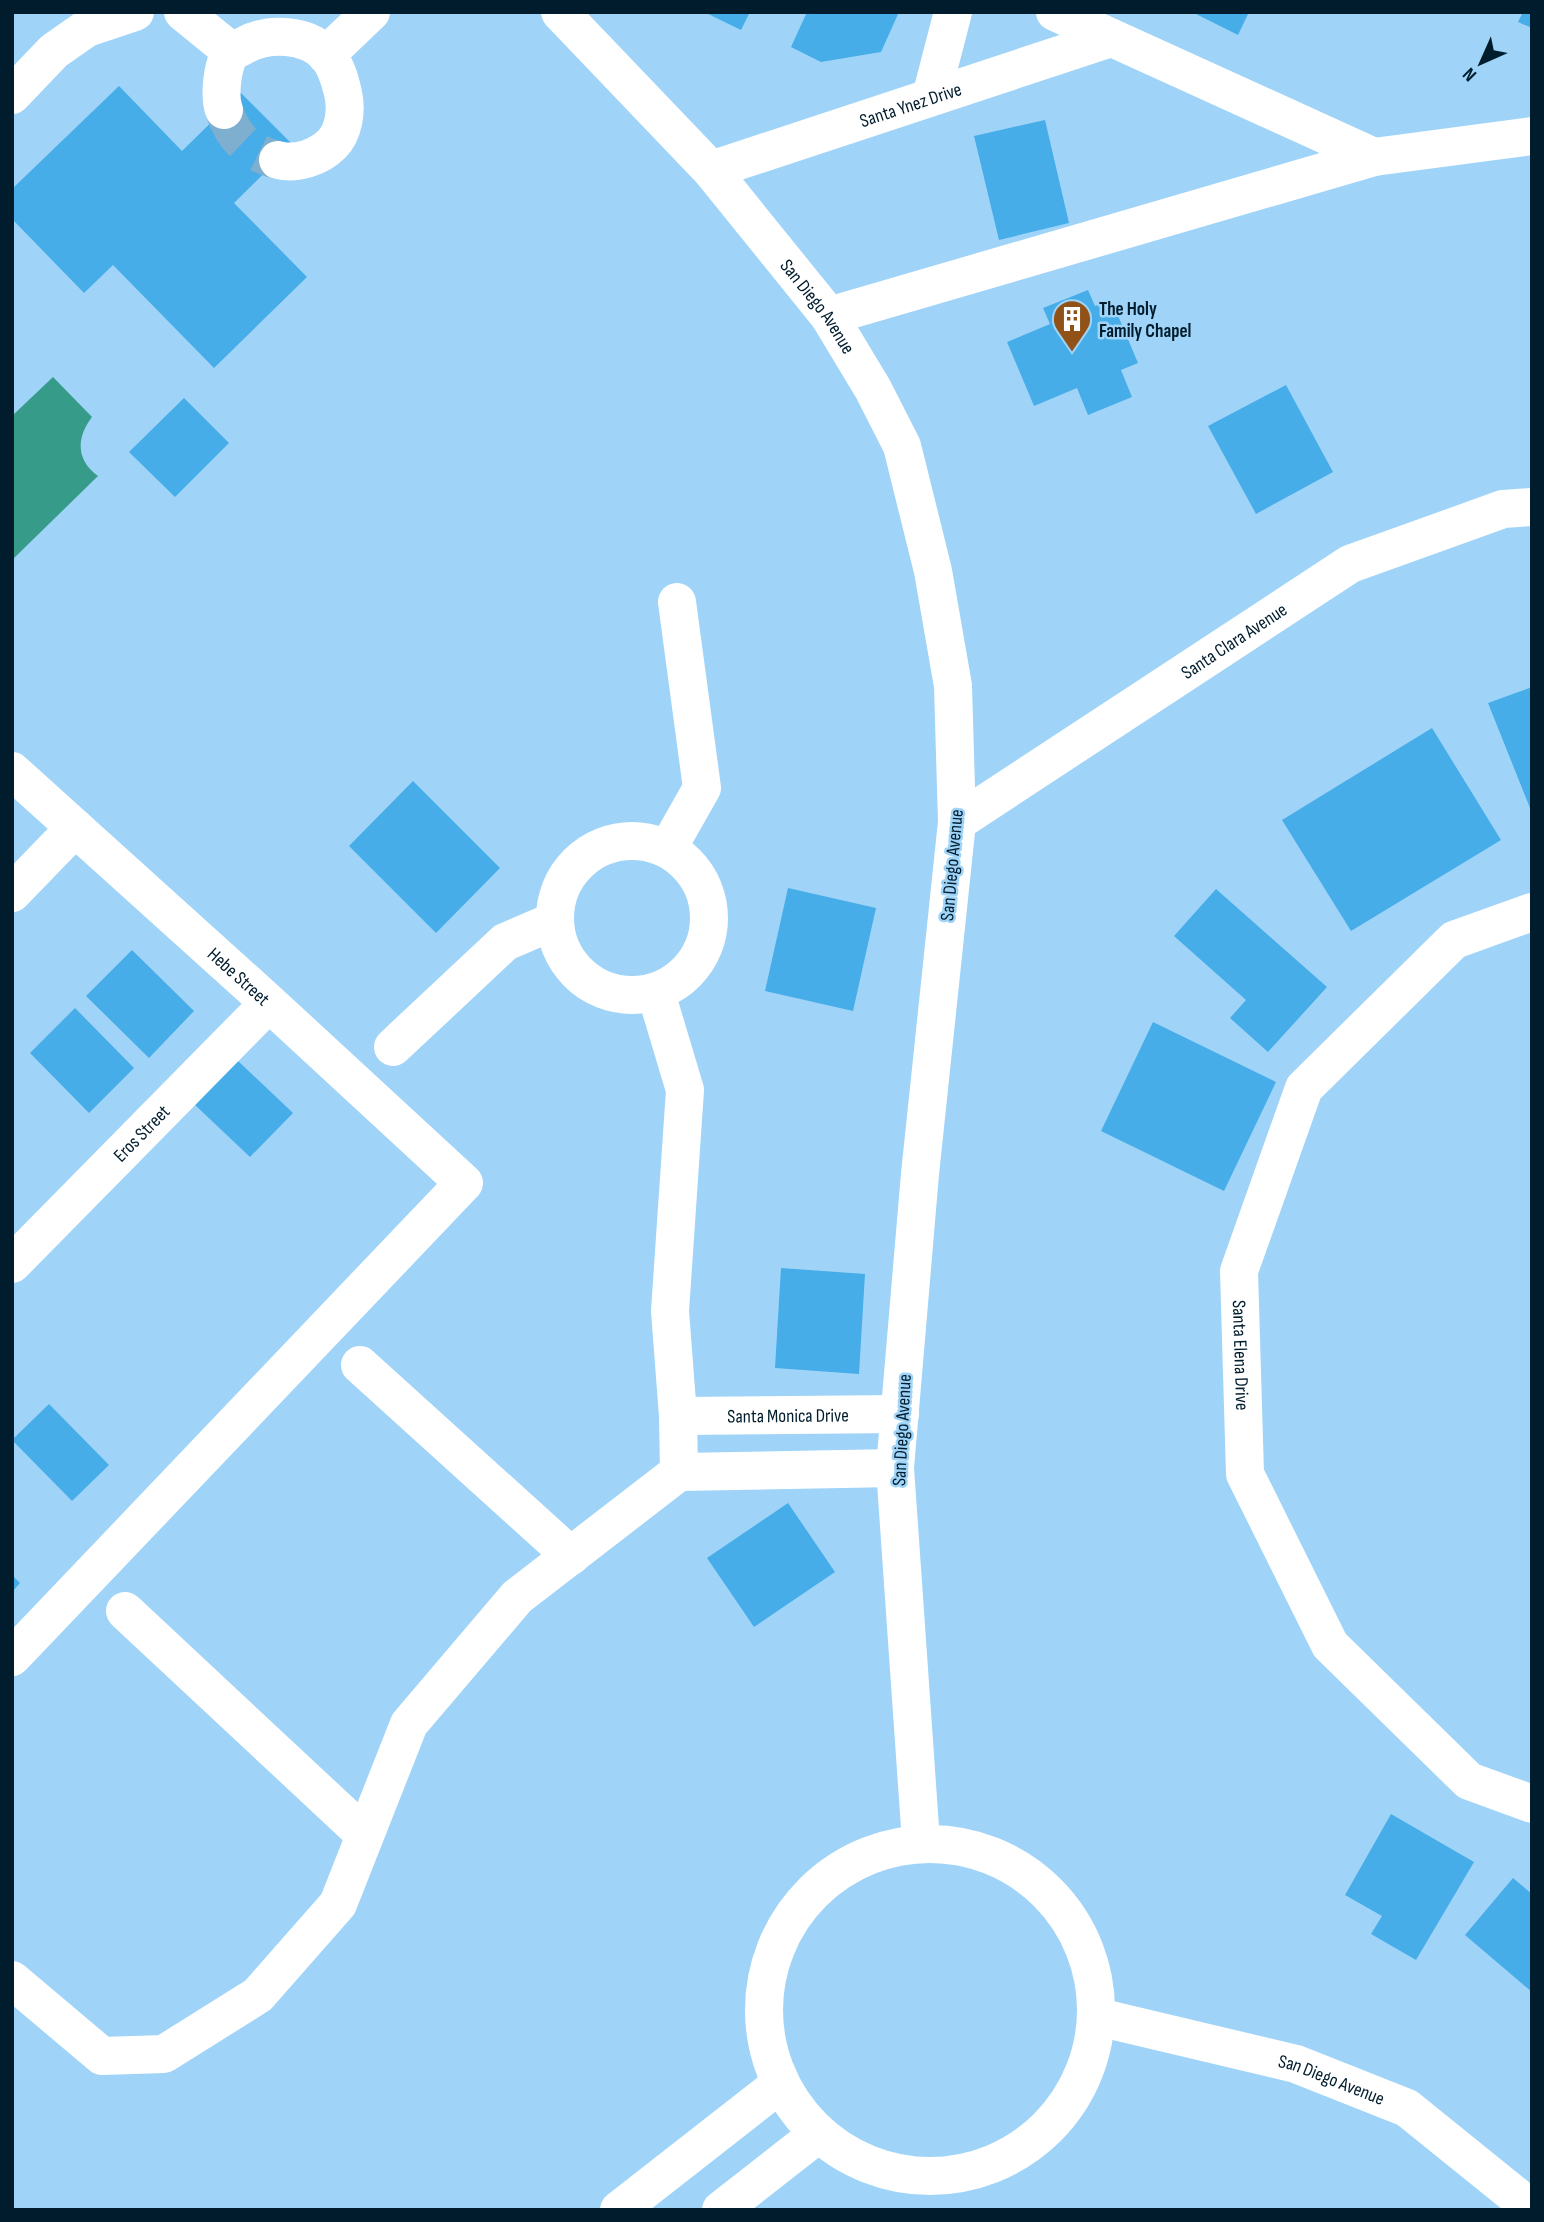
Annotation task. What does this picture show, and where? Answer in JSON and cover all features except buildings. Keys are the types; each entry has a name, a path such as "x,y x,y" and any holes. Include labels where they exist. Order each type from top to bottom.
{"street":[{"path":"12,95 54,51 87,28 135,12"},
{"path":"183,12 232,52"},
{"path":"326,55 371,12"},
{"name":"San Diego Avenue","path":"560,12 710,170 829,316 873,389 902,446 933,570 953,686 957,822 920,1174 895,1468 921,1842"},
{"path":"931,97 953,12"},
{"path":"1055,12 1374,157"},
{"path":"224,110 222,83 225,68 232,52 252,41 273,36 296,38 326,55 338,72 346,103 339,136 325,151 305,160 278,160"},
{"name":"Santa Ynez Drive","path":"710,170 1111,38"},
{"path":"829,316 1374,157 1532,136"},
{"name":"Santa Clara Avenue","path":"957,822 1350,564 1503,509 1532,506"},
{"path":"668,848 702,788 677,602"},
{"name":"Hebe Street","path":"12,771 464,1183 12,1657"},
{"path":"12,893 75,828"},
{"path":"615,841 642,841 668,848 689,864 704,886 710,912 708,938 697,962 679,981 656,993 632,996 608,992 587,981 570,965 559,944 554,920 558,894 570,870 590,852 615,841"},
{"name":"Santa Elena Drive","path":"1532,912 1454,940 1304,1088 1239,1271 1245,1474 1330,1645 1469,1781 1532,1804"},
{"path":"393,1047 505,942 554,920"},
{"path":"656,993 685,1090 670,1311 678,1416 679,1472"},
{"name":"Eros Street","path":"12,1264 269,1003"},
{"path":"360,1365 571,1556"},
{"name":"Santa Monica Drive","path":"678,1416 900,1414"},
{"path":"12,1980 102,2056 164,2054 258,1995 338,1904 409,1724 517,1597 679,1472 895,1468"},
{"path":"125,1611 365,1835"},
{"path":"921,1842 976,1849 1026,1873 1066,1912 1090,1962 1098,2017 1087,2070 1060,2116 1019,2152 982,2168 970,2173 916,2177 864,2163 818,2134 797,2111 780,2084 764,2031 766,1976 785,1925 820,1882 867,1854 921,1842"},
{"name":"San Diego Avenue","path":"1098,2017 1296,2064 1407,2108 1516,2196 1528,2210"},
{"path":"619,2210 780,2084"},
{"path":"720,2210 818,2134"}],"shaded area":[{"path":"53,377 92,417 83,433 81,448 86,463 98,476 12,560 12,416"}],"tunnel":[{"path":"224,110 232,129 244,143 259,153 278,160"}],"place":[{"name":"The Holy Family Chapel","path":"1072,353"}]}
